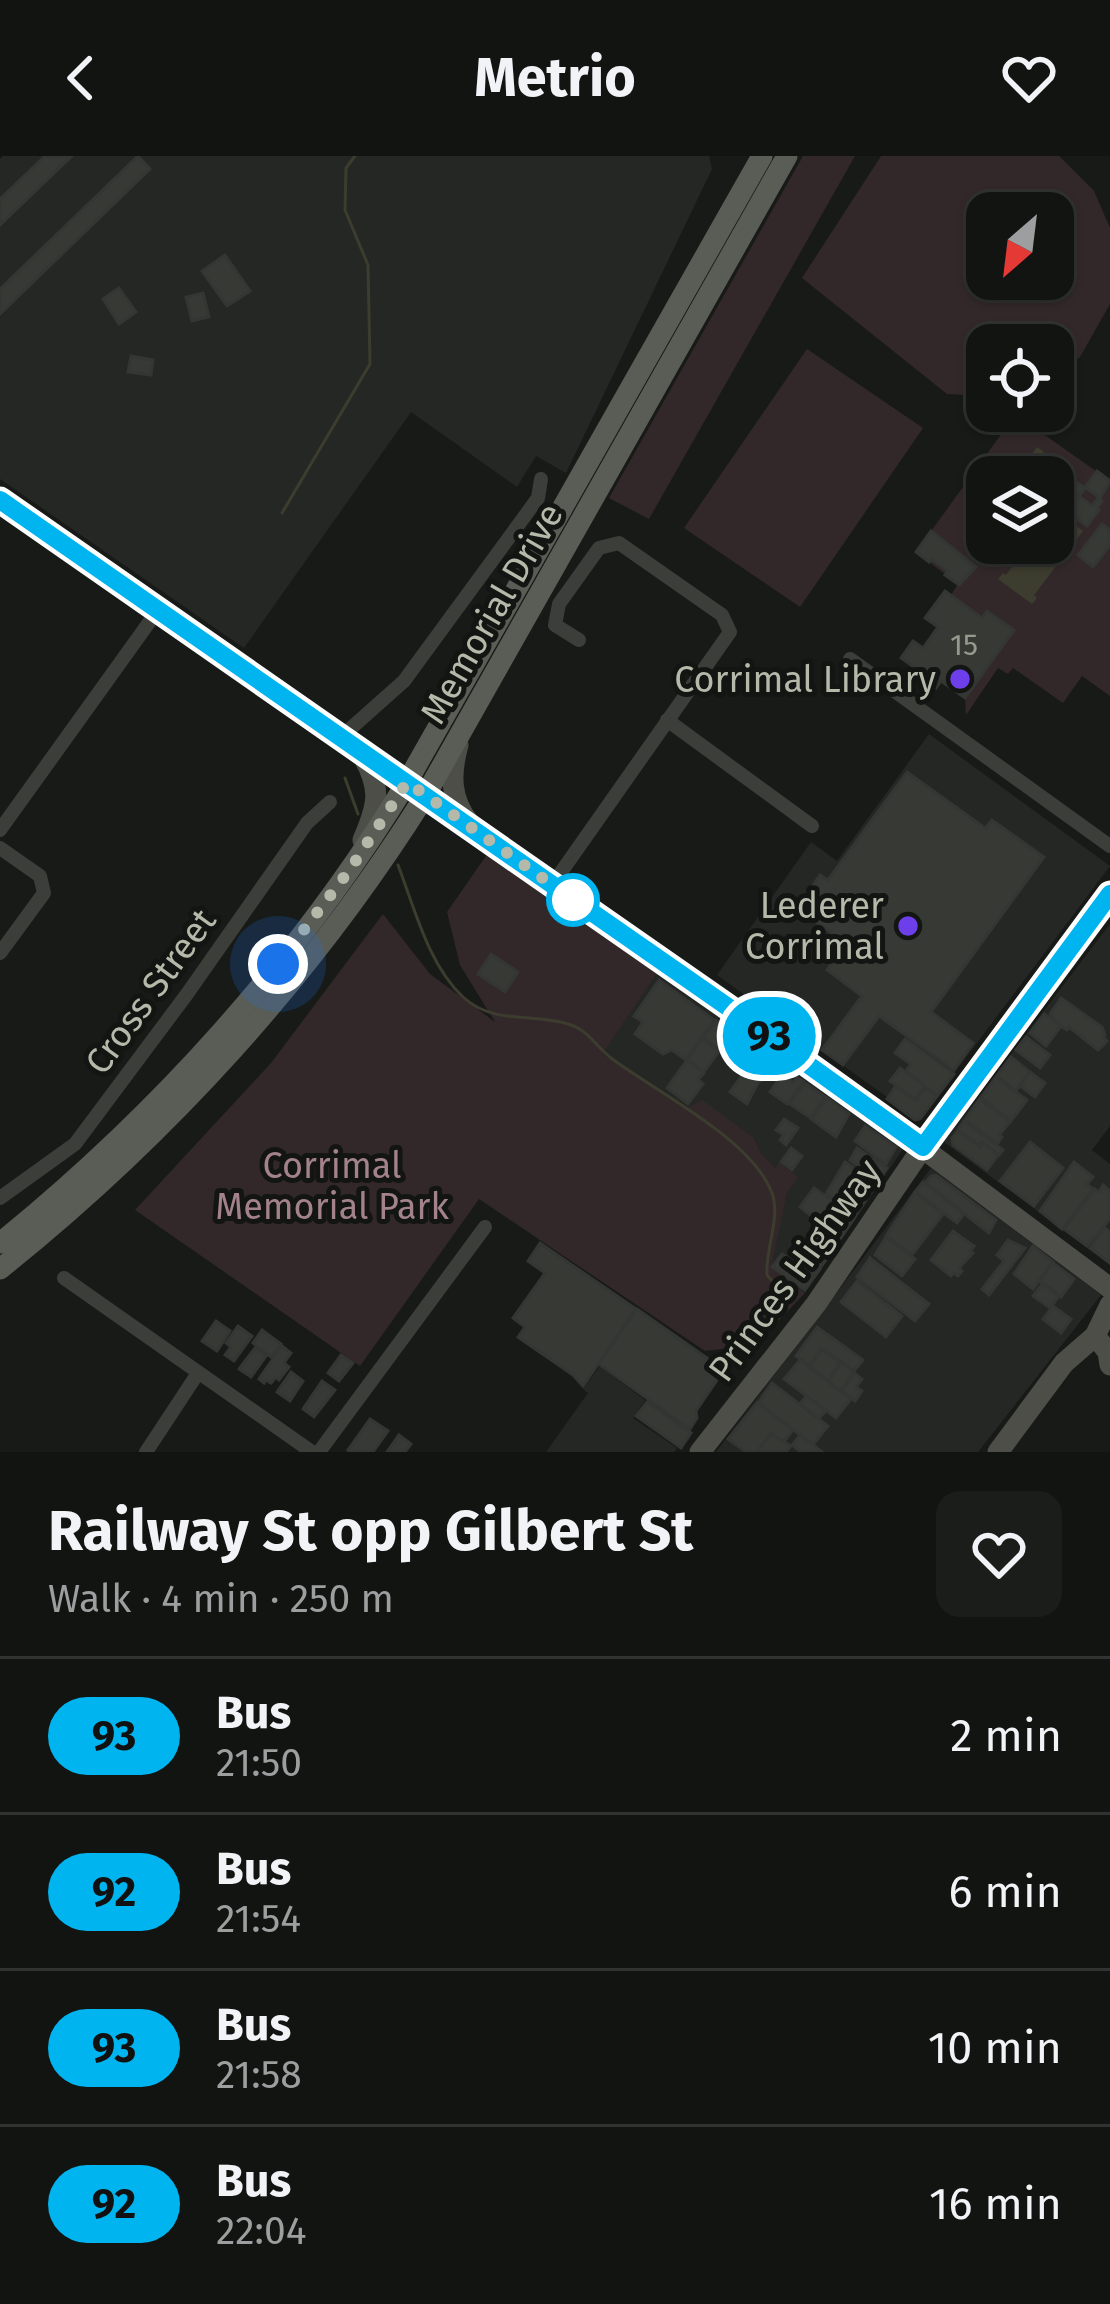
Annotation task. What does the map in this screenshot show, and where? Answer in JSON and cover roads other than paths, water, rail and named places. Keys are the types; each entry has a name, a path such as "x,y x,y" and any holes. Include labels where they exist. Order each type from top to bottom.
{"main road":[{"name":"Memorial Drive","path":"0,1269 113,1172 205,1080 341,918 762,156"},
{"name":"Memorial Drive","path":"0,1243 98,1158 190,1066 278,964 461,733 787,156"},
{"path":"0,500 923,1147 1110,1288"},
{"path":"461,733 453,762 453,792 459,810 475,831"},
{"path":"351,868 377,793 360,750"},
{"name":"Princes Highway","path":"700,1452 816,1304 923,1147 1110,894"},
{"path":"998,1452 1064,1364 1095,1336 1110,1305"},
{"path":"1095,1336 1108,1352 1110,1366"}],"street":[{"path":"340,737 404,681 538,498 541,479"},
{"path":"552,885 730,632 722,615 619,543 598,548 559,604 555,625 579,640"},
{"path":"0,830 158,610"},
{"path":"850,659 1110,846"},
{"path":"668,720 812,826"},
{"name":"Cross Street","path":"0,1198 75,1144 307,823 330,802"},
{"path":"0,848 40,876 44,893 0,953"},
{"path":"64,1278 316,1452 485,1227"},
{"path":"146,1452 198,1373"}],"waterway":[{"path":"282,513 370,364 368,265 345,210 346,168 355,156"},
{"path":"345,778 358,814"},
{"path":"398,865 440,969 463,997 500,1015 575,1027 745,1154 772,1193 775,1213 767,1275 787,1298"}],"place":[{"name":"Corrimal Library","path":"960,679"},
{"name":"Lederer Corrimal","path":"908,926"}],"park label":[{"name":"Corrimal Memorial Park","path":"332,1186"}]}
